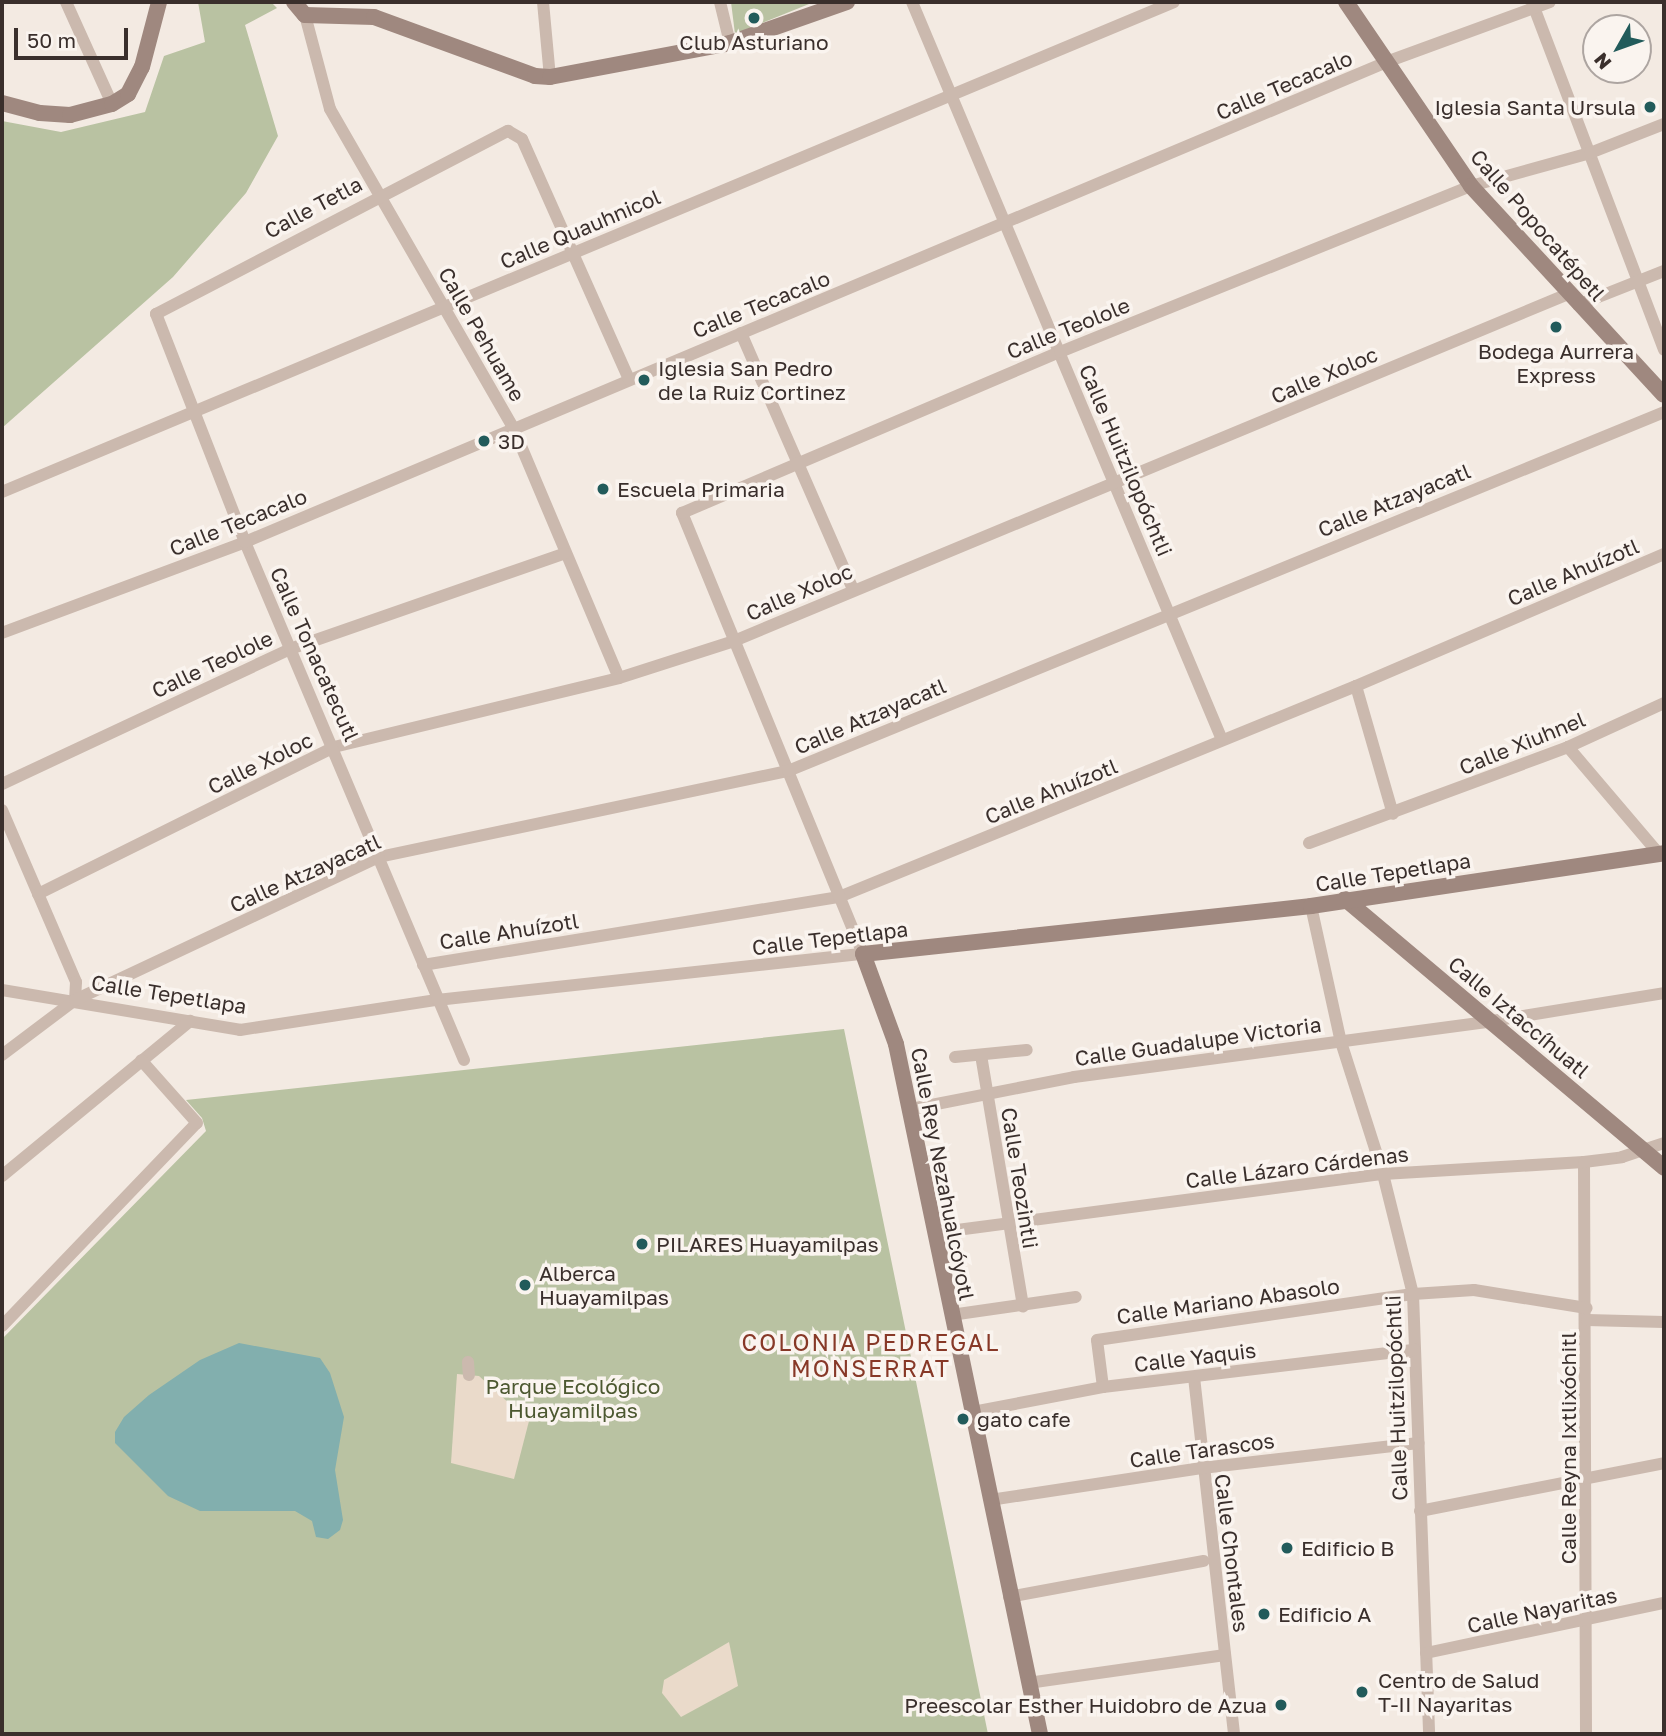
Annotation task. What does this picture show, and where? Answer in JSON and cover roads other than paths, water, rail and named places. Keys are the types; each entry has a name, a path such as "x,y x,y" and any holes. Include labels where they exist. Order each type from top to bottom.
{"street":[{"path":"66,2 112,104"},
{"path":"2,103 40,113 70,115 112,104 135,85 159,2"},
{"path":"543,2 550,77"},
{"path":"720,2 730,43"},
{"path":"299,8 374,17 535,76 550,77 730,43 847,2"},
{"name":"Calle Huitzilopóchtli","path":"912,2 953,94 1113,484 1222,740"},
{"name":"Calle Quauhnicol","path":"2,492 1174,2"},
{"name":"Calle Popocatépetl","path":"1346,2 1389,61 1471,186 1664,396"},
{"name":"Calle Tecacalo","path":"2,633 245,542 513,427 1389,61 1533,5 1550,2"},
{"path":"1533,5 1664,350"},
{"name":"Calle Pehuame","path":"299,8 330,109 513,427 619,678"},
{"name":"Calle Teolole","path":"734,641 682,513 1059,352 1471,186 1590,153 1664,124"},
{"name":"Calle Tetla","path":"157,324 156,314 163,307 379,194 508,131 522,139 573,252"},
{"path":"573,252 629,379"},
{"name":"Calle Xoloc","path":"38,894 334,747 619,678 734,641 853,589 1573,299 1636,282 1664,271"},
{"name":"Calle Tonacatecutl","path":"157,324 245,542 334,747 464,1060"},
{"path":"741,333 853,589"},
{"name":"Calle Atzayacatl","path":"2,1055 75,1000 379,857 788,771 1169,612 1664,412"},
{"name":"Calle Teolole","path":"2,784 290,649 565,553"},
{"name":"Calle Ahuízotl","path":"423,965 839,897 1356,687 1664,554"},
{"path":"734,641 863,954"},
{"path":"1356,687 1393,814"},
{"name":"Calle Xiuhnel","path":"1308,843 1393,814 1568,747 1664,703"},
{"path":"1568,747 1662,853"},
{"path":"2,810 76,982 75,1000"},
{"name":"Calle Tepetlapa","path":"2,990 75,1000 240,1030 438,1000 1311,905 1662,853"},
{"name":"Calle Iztaccíhuatl","path":"1345,900 1664,1168"},
{"name":"Calle Huitzilopóchtli","path":"1311,905 1341,1042 1383,1174 1413,1294 1429,1734"},
{"name":"Calle Rey Nezahualcóyotl","path":"863,954 896,1044 911,1109 951,1315 975,1408 1009,1597 1040,1734"},
{"name":"Calle Guadalupe Victoria","path":"911,1109 1073,1077 1492,1021 1664,993"},
{"path":"2,1176 190,1021"},
{"path":"955,1057 1027,1050"},
{"name":"Calle Teozintli","path":"981,1055 1023,1307"},
{"path":"2,1326 197,1123 141,1060"},
{"name":"Calle Lázaro Cárdenas","path":"934,1233 1383,1174 1584,1162 1622,1157 1664,1143"},
{"name":"Calle Reyna Ixtlixóchitl","path":"1584,1162 1587,1314 1586,1734"},
{"path":"1413,1294 1474,1290 1587,1314 1664,1322"},
{"name":"Calle Mariano Abasolo","path":"1103,1387 1097,1340 1413,1294"},
{"path":"951,1315 1023,1307 1076,1297"},
{"name":"Calle Yaquis","path":"975,1408 1103,1387 1415,1350"},
{"name":"Calle Chontales","path":"1194,1377 1202,1468 1234,1734"},
{"name":"Calle Tarascos","path":"990,1500 1202,1468 1419,1443"},
{"path":"1420,1511 1664,1462"},
{"path":"1009,1597 1204,1561"},
{"name":"Calle Nayaritas","path":"1426,1653 1587,1622 1664,1604"},
{"path":"1028,1683 1225,1655"}],"water":[{"path":"239,1343 320,1358 330,1373 344,1417 335,1470 343,1520 340,1530 328,1539 316,1537 312,1521 295,1511 200,1511 168,1496 115,1443 115,1432 124,1417 149,1395 200,1360"}],"place":[{"name":"Club Asturiano","path":"754,18"},
{"name":"Iglesia Santa Ursula","path":"1650,107"},
{"name":"Bodega Aurrera Express","path":"1556,327"},
{"name":"Iglesia San Pedro de la Ruiz Cortinez","path":"644,380"},
{"name":"3D","path":"484,441"},
{"name":"Escuela Primaria","path":"603,489"},
{"name":"PILARES Huayamilpas","path":"642,1244"},
{"name":"Alberca Huayamilpas","path":"525,1285"},
{"name":"gato cafe","path":"963,1419"},
{"name":"Edificio B","path":"1287,1548"},
{"name":"Edificio A","path":"1264,1614"},
{"name":"Centro de Salud T-II Nayaritas","path":"1362,1692"},
{"name":"Preescolar Esther Huidobro de Azua","path":"1281,1705"}],"district":[{"name":"COLONIA PEDREGAL MONSERRAT","path":"871,1355"}],"park label":[{"name":"Parque Ecológico Huayamilpas","path":"573,1398"}]}
